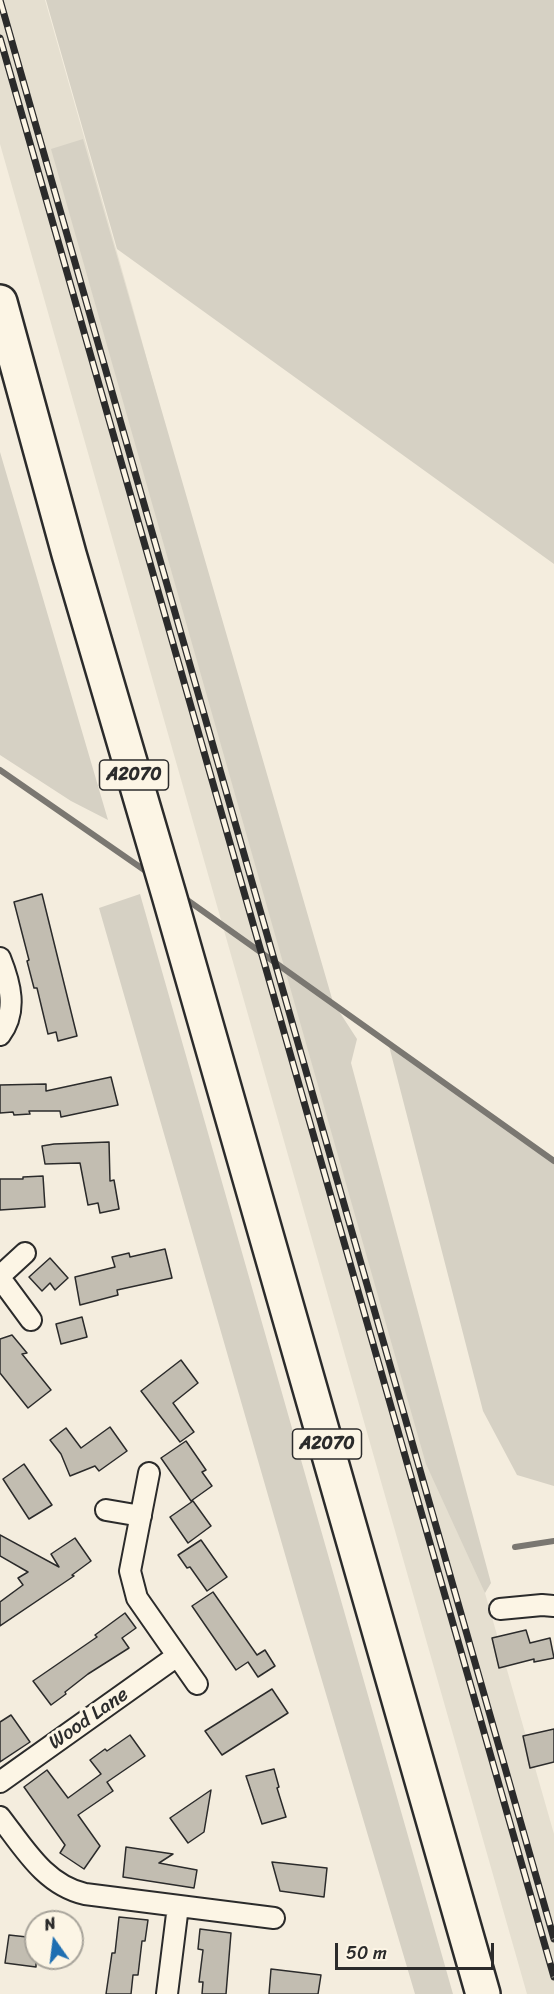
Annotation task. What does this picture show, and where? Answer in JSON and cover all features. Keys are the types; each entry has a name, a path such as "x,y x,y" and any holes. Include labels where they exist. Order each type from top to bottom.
{"highway":[{"name":"A2070","path":"0,302 69,554 169,895 483,1994"}],"street":[{"path":"0,958 8,977 11,999 8,1020 0,1035"},
{"path":"25,1253 0,1277 31,1320"},
{"path":"149,1473 130,1571 133,1587 137,1598 197,1684"},
{"path":"106,1510 141,1516"},
{"path":"500,1609 554,1606"},
{"name":"Wood Lane","path":"0,1782 177,1656"},
{"path":"0,1817 47,1875 70,1891 274,1918"},
{"path":"167,1994 178,1906"}],"shaded area":[{"path":"0,0 45,0 132,305 485,1593 554,1834 554,1994 527,1994 0,144"},
{"path":"46,0 554,0 554,564 117,249"},
{"path":"83,139 333,1002 357,1039 351,1063 491,1583 485,1593 426,1464 51,149"},
{"path":"0,452 108,820 71,801 0,755"},
{"path":"140,894 453,1994 415,1994 299,1603 99,908"},
{"path":"388,1042 554,1164 554,1486 517,1475 483,1411"}],"building":[{"path":"42,894 77,1036 58,1041 56,1032 48,1034 37,988 34,988 27,961 29,960 14,902"},
{"path":"111,1077 118,1105 61,1117 60,1111 29,1111 30,1114 14,1115 13,1112 0,1113 0,1085 46,1084 46,1091"},
{"path":"109,1142 110,1181 114,1180 119,1209 100,1213 98,1203 88,1205 80,1163 45,1164 42,1146"},
{"path":"43,1176 45,1207 0,1210 0,1179"},
{"path":"165,1249 172,1278 117,1290 118,1295 80,1305 75,1277 115,1267 112,1257 129,1253 130,1257"},
{"path":"50,1258 68,1278 55,1290 50,1283 42,1291 29,1277"},
{"path":"82,1317 87,1337 61,1344 56,1324"},
{"path":"12,1335 27,1353 22,1354 51,1390 28,1408 0,1373 0,1339"},
{"path":"181,1360 198,1383 173,1403 194,1432 180,1442 141,1391"},
{"path":"110,1427 127,1451 99,1471 95,1466 70,1476 61,1454 50,1440 66,1428 81,1448"},
{"path":"186,1441 206,1470 202,1472 212,1486 191,1501 161,1458"},
{"path":"24,1464 52,1505 29,1519 3,1479"},
{"path":"193,1501 211,1526 188,1543 170,1517"},
{"path":"0,1535 59,1567 51,1554 75,1538 91,1561 72,1575 74,1576 0,1626 0,1602 23,1585 18,1578 28,1572 0,1556"},
{"path":"201,1540 227,1577 207,1591 190,1567 187,1568 178,1555"},
{"path":"213,1592 257,1655 265,1650 275,1666 258,1677 248,1662 236,1670 192,1606"},
{"path":"125,1613 136,1628 122,1638 129,1648 88,1674 51,1705 33,1681 97,1637 95,1635"},
{"path":"526,1630 530,1643 550,1638 554,1658 534,1662 534,1659 499,1668 492,1638"},
{"path":"272,1689 288,1713 222,1755 205,1731"},
{"path":"11,1715 30,1742 0,1762 0,1722"},
{"path":"554,1729 554,1762 530,1768 523,1736"},
{"path":"130,1735 145,1756 107,1782 113,1791 78,1815 100,1846 84,1869 60,1853 65,1845 24,1787 47,1770 68,1798 101,1774 90,1760"},
{"path":"274,1769 286,1817 262,1824 246,1776"},
{"path":"211,1790 204,1832 188,1843 170,1818"},
{"path":"126,1847 173,1854 159,1863 197,1870 194,1888 123,1877"},
{"path":"272,1862 327,1868 324,1897 280,1891"},
{"path":"119,1917 148,1920 145,1941 142,1941 138,1975 133,1975 131,1994 106,1994 112,1953 115,1953"},
{"path":"200,1929 231,1933 226,1994 202,1994 203,1982 199,1982 203,1950 198,1949"},
{"path":"9,1935 24,1937 24,1965 5,1963"},
{"path":"271,1969 321,1975 318,1994 269,1994"}],"waterway":[{"path":"0,770 150,874"},
{"path":"183,897 554,1161"},
{"path":"515,1547 554,1541"}],"railway":[{"path":"0,0 554,1939"},
{"path":"0,38 554,1977"}]}
